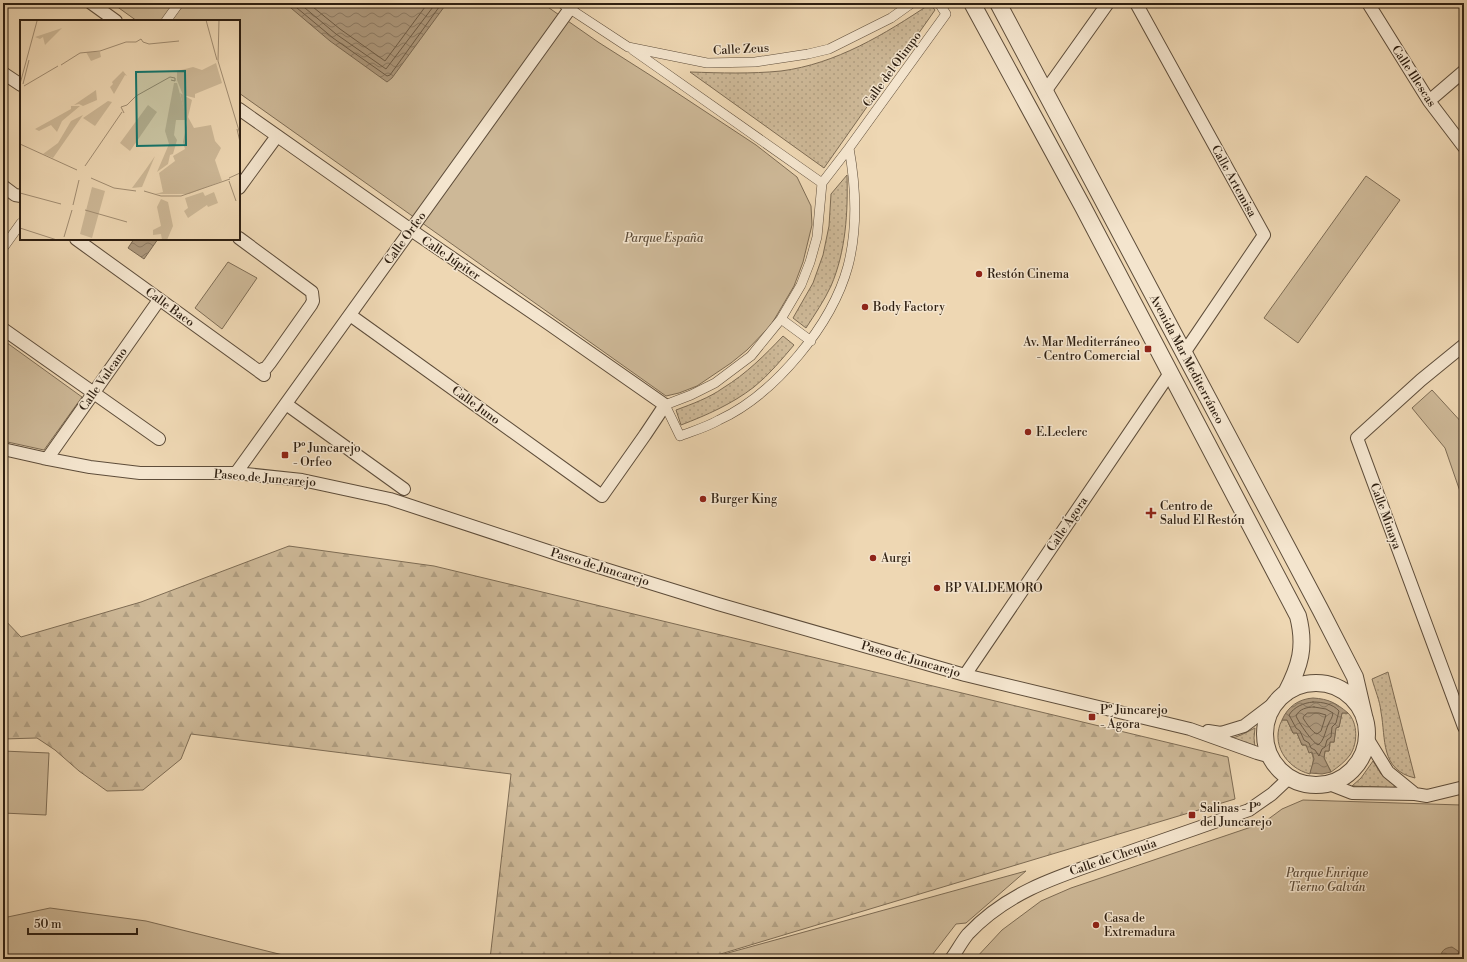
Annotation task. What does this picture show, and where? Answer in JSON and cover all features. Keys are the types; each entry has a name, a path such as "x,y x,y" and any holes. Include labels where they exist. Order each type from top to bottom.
{"street":[{"path":"91,3 115,20"},
{"path":"167,20 179,3"},
{"name":"Calle Zeus","path":"569,5 628,47 707,63 755,62 808,54 829,49 891,18 912,3"},
{"name":"Calle del Olimpo","path":"822,183 946,14 939,3"},
{"name":"Avenida Mar Mediterráneo","path":"972,3 1030,108 1298,616 1302,632 1302,645 1297,672 1282,697"},
{"name":"Avenida Mar Mediterráneo","path":"998,3 1044,93 1317,602 1355,677 1365,720"},
{"path":"1044,93 1108,3"},
{"name":"Calle Artemisa","path":"1136,3 1264,235 1184,353"},
{"name":"Calle Illescas","path":"1368,3 1428,101 1464,147"},
{"name":"Calle Orfeo","path":"236,473 411,230 569,5"},
{"path":"628,47 822,183 816,237 810,262 801,285 781,319 751,356 715,383 691,395 665,405 680,436 720,420 748,403 784,371 811,341 837,296 850,257 853,241 855,196 849,148"},
{"path":"1428,101 1464,71"},
{"path":"3,73 20,84"},
{"name":"Calle Júpiter","path":"240,110 411,230 665,405"},
{"path":"240,187 277,136"},
{"path":"3,186 18,195"},
{"path":"3,248 20,224"},
{"name":"Calle Baco","path":"77,240 264,375 263,369 270,363 311,305 313,301 312,292 240,239"},
{"name":"Calle Vulcano","path":"47,459 159,300"},
{"name":"Calle Juno","path":"350,315 602,496 645,436 665,405"},
{"path":"781,319 811,341"},
{"path":"3,329 159,439"},
{"name":"Calle Minaya","path":"1463,721 1357,438 1421,380 1464,345"},
{"name":"Calle Ágora","path":"965,675 1170,373"},
{"path":"286,404 404,489"},
{"name":"Paseo de Juncarejo","path":"3,449 90,467 140,473 236,473 302,480 390,499 563,556 710,602 965,675 1190,729 1221,733 1244,726 1282,697"},
{"path":"1317,683 1333,686 1347,694 1358,705 1365,720 1367,738 1363,754 1355,767 1343,777 1329,784 1304,784 1289,778 1280,770 1271,757 1266,746 1265,730 1269,715 1282,697 1301,686 1317,683"},
{"name":"Paseo de Juncarejo","path":"1190,729 1271,757"},
{"path":"1367,738 1388,772 1415,794"},
{"name":"Calle de Chequia","path":"951,959 968,935 979,924 1000,906 1028,889 1064,874 1249,810 1272,794 1289,778"},
{"path":"1329,784 1352,793 1415,794 1427,796 1464,787"}],"green space":[{"name":"Parque España","path":"112,3 542,3 598,42 756,145 797,177 811,206 812,225 803,262 794,286 771,325 747,350 731,363 697,386 666,396 240,94 240,20 136,20"},
{"path":"930,4 935,10 824,168 690,72 770,72 821,62 840,55 878,37"},
{"path":"847,175 845,231 840,259 831,286 806,328 793,318 813,283 823,255 829,226 831,194"},
{"path":"1366,176 1400,200 1298,343 1264,318"},
{"path":"228,262 257,278 222,329 195,308"},
{"path":"783,336 794,345 760,382 728,404 681,425 676,410 718,392 740,377"},
{"path":"3,340 82,397 44,450 3,441"},
{"path":"1432,390 1464,425 1464,503 1445,448 1412,408"},
{"path":"289,546 434,566 1228,757 1235,799 704,959 490,959 511,774 191,734 181,759 143,790 107,791 79,771 55,750 37,738 3,739 3,618 21,637 141,602"},
{"path":"1388,672 1415,778 1404,774 1396,768 1390,761 1387,752 1379,700 1372,679"},
{"path":"1342,713 1348,713 1354,722 1356,739 1353,750 1348,758 1331,772 1324,758 1325,751 1329,751 1330,742 1334,742 1336,727 1339,727"},
{"path":"1282,720 1287,720 1293,733 1297,733 1302,745 1306,745 1313,756 1310,774 1301,771 1294,766 1282,753 1279,746 1278,737"},
{"path":"1255,728 1255,747 1233,739 1233,738"},
{"path":"3,751 49,753 46,815 3,813"},
{"path":"1373,761 1381,774 1398,788 1352,786 1361,778"},
{"name":"Parque Enrique Tierno Galván","path":"1303,800 1461,805 1464,808 1464,959 975,959 1002,930 1041,901 1071,888 1263,823 1282,809"},
{"path":"1026,871 966,923 956,924 929,959 706,959"},
{"path":"50,908 146,921 299,959 3,959 3,918"}],"water":[{"path":"285,3 447,3 392,78 387,82 330,41"},
{"path":"133,240 157,240 144,259 128,248"},
{"path":"1313,698 1324,699 1332,702 1348,713 1342,713 1339,727 1336,728 1334,742 1330,742 1329,751 1325,751 1324,758 1331,772 1322,774 1310,773 1314,759 1312,752 1309,753 1306,745 1302,745 1297,733 1293,733 1287,720 1282,720 1287,711 1294,704"},
{"path":"1452,947 1458,951 1461,959 1440,959 1443,950"}],"place":[{"name":"Restón Cinema","path":"979,274"},
{"name":"Body Factory","path":"865,307"},
{"name":"Av. Mar Mediterráneo - Centro Comercial","path":"1148,349"},
{"name":"E.Leclerc","path":"1028,432"},
{"name":"Pº Juncarejo - Orfeo","path":"285,455"},
{"name":"Burger King","path":"703,499"},
{"name":"Centro de Salud El Restón","path":"1151,513"},
{"name":"Aurgi","path":"873,558"},
{"name":"BP VALDEMORO","path":"937,588"},
{"name":"Pº Juncarejo - Ágora","path":"1092,717"},
{"name":"Salinas - Pº del Juncarejo","path":"1192,815"},
{"name":"Casa de Extremadura","path":"1096,925"}]}
